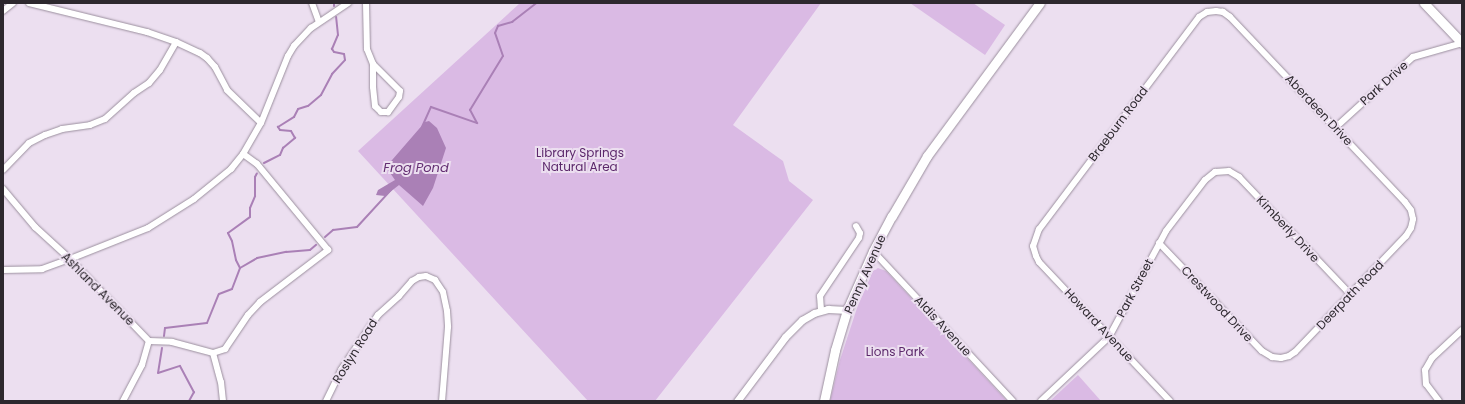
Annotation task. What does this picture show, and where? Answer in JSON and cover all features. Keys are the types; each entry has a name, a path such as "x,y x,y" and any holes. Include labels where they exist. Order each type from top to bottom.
{"main road":[{"name":"Penny Avenue","path":"824,401 835,350 848,310 874,251 901,198 927,156 1040,3"},
{"path":"1424,3 1462,43"}],"street":[{"path":"3,11 13,3"},
{"path":"29,3 147,32 176,42 208,58 228,90 261,122"},
{"path":"312,3 319,22"},
{"path":"3,270 42,269 148,228 174,213 218,180 243,154 261,122 288,56 302,36 319,22 348,3"},
{"path":"366,3 367,49 373,64 375,106 382,112 388,112 395,104 400,91 373,64"},
{"name":"Aberdeen Drive","path":"1213,11 1223,12 1230,17 1336,127 1408,207 1412,213 1412,222"},
{"name":"Braeburn Road","path":"1033,246 1039,229 1194,22 1204,14 1213,11"},
{"path":"3,170 29,143 45,135 62,129 90,125 105,119 134,93 149,83 160,70 176,42"},
{"name":"Park Drive","path":"1336,127 1411,59 1431,51 1462,43"},
{"path":"123,401 142,365 149,341 172,342 213,353 225,349 248,315 260,302 328,250 262,170 243,154"},
{"name":"Park Street","path":"1041,401 1109,337 1159,243 1204,180 1213,172 1223,170"},
{"name":"Kimberly Drive","path":"1223,170 1231,172 1239,177 1350,294"},
{"name":"Ashland Avenue","path":"3,189 36,227 70,259 149,341"},
{"name":"Deerpath Road","path":"1279,358 1287,357 1295,352 1406,236 1412,222"},
{"path":"821,310 821,294 859,238 860,232 856,226"},
{"name":"Crestwood Drive","path":"1159,243 1262,351 1270,357 1279,358"},
{"name":"Howard Avenue","path":"1033,246 1036,256 1040,262 1170,401"},
{"name":"Aldis Avenue","path":"874,251 1013,401"},
{"name":"Roslyn Road","path":"326,401 341,370 378,315 399,296 412,281 419,276 426,276 435,280 443,292 447,312 448,326 442,401"},
{"path":"737,401 790,331 807,316 821,310 833,308 848,310"},
{"path":"1439,401 1426,384 1426,370 1432,358 1462,330"},
{"path":"213,353 221,382 224,401"}],"green space":[{"name":"Library Springs Natural Area","path":"520,3 821,3 733,125 783,161 789,181 813,200 655,401 588,401 358,151"},
{"path":"910,3 973,3 1005,25 985,55"},
{"name":"Lions Park","path":"878,268 886,271 1007,401 830,401 840,360 857,308 873,271"},
{"path":"1078,375 1101,401 1050,401"}],"water":[{"name":"Frog Pond","path":"429,121 437,128 446,148 433,188 423,206 399,185 385,196 376,195 378,190 395,180 386,167 425,122"}],"waterway":[{"path":"422,127 431,107 477,123 470,110 503,56 495,33 498,26 512,22 536,3"},
{"path":"264,163 280,155 283,148 295,138 291,131 280,130 278,127 294,117 298,109 308,106 321,95 332,74 345,60 344,54 334,52 332,49 338,35 336,17"},
{"path":"240,268 228,233 250,217 250,208 255,196 255,177 257,173"},
{"path":"325,237 333,230 357,227 391,190"},
{"path":"164,336 165,328 207,323 219,294 232,289 240,268 257,258 286,252 310,250 316,245"},
{"path":"162,348 158,373 180,366 194,392 189,401"}]}
